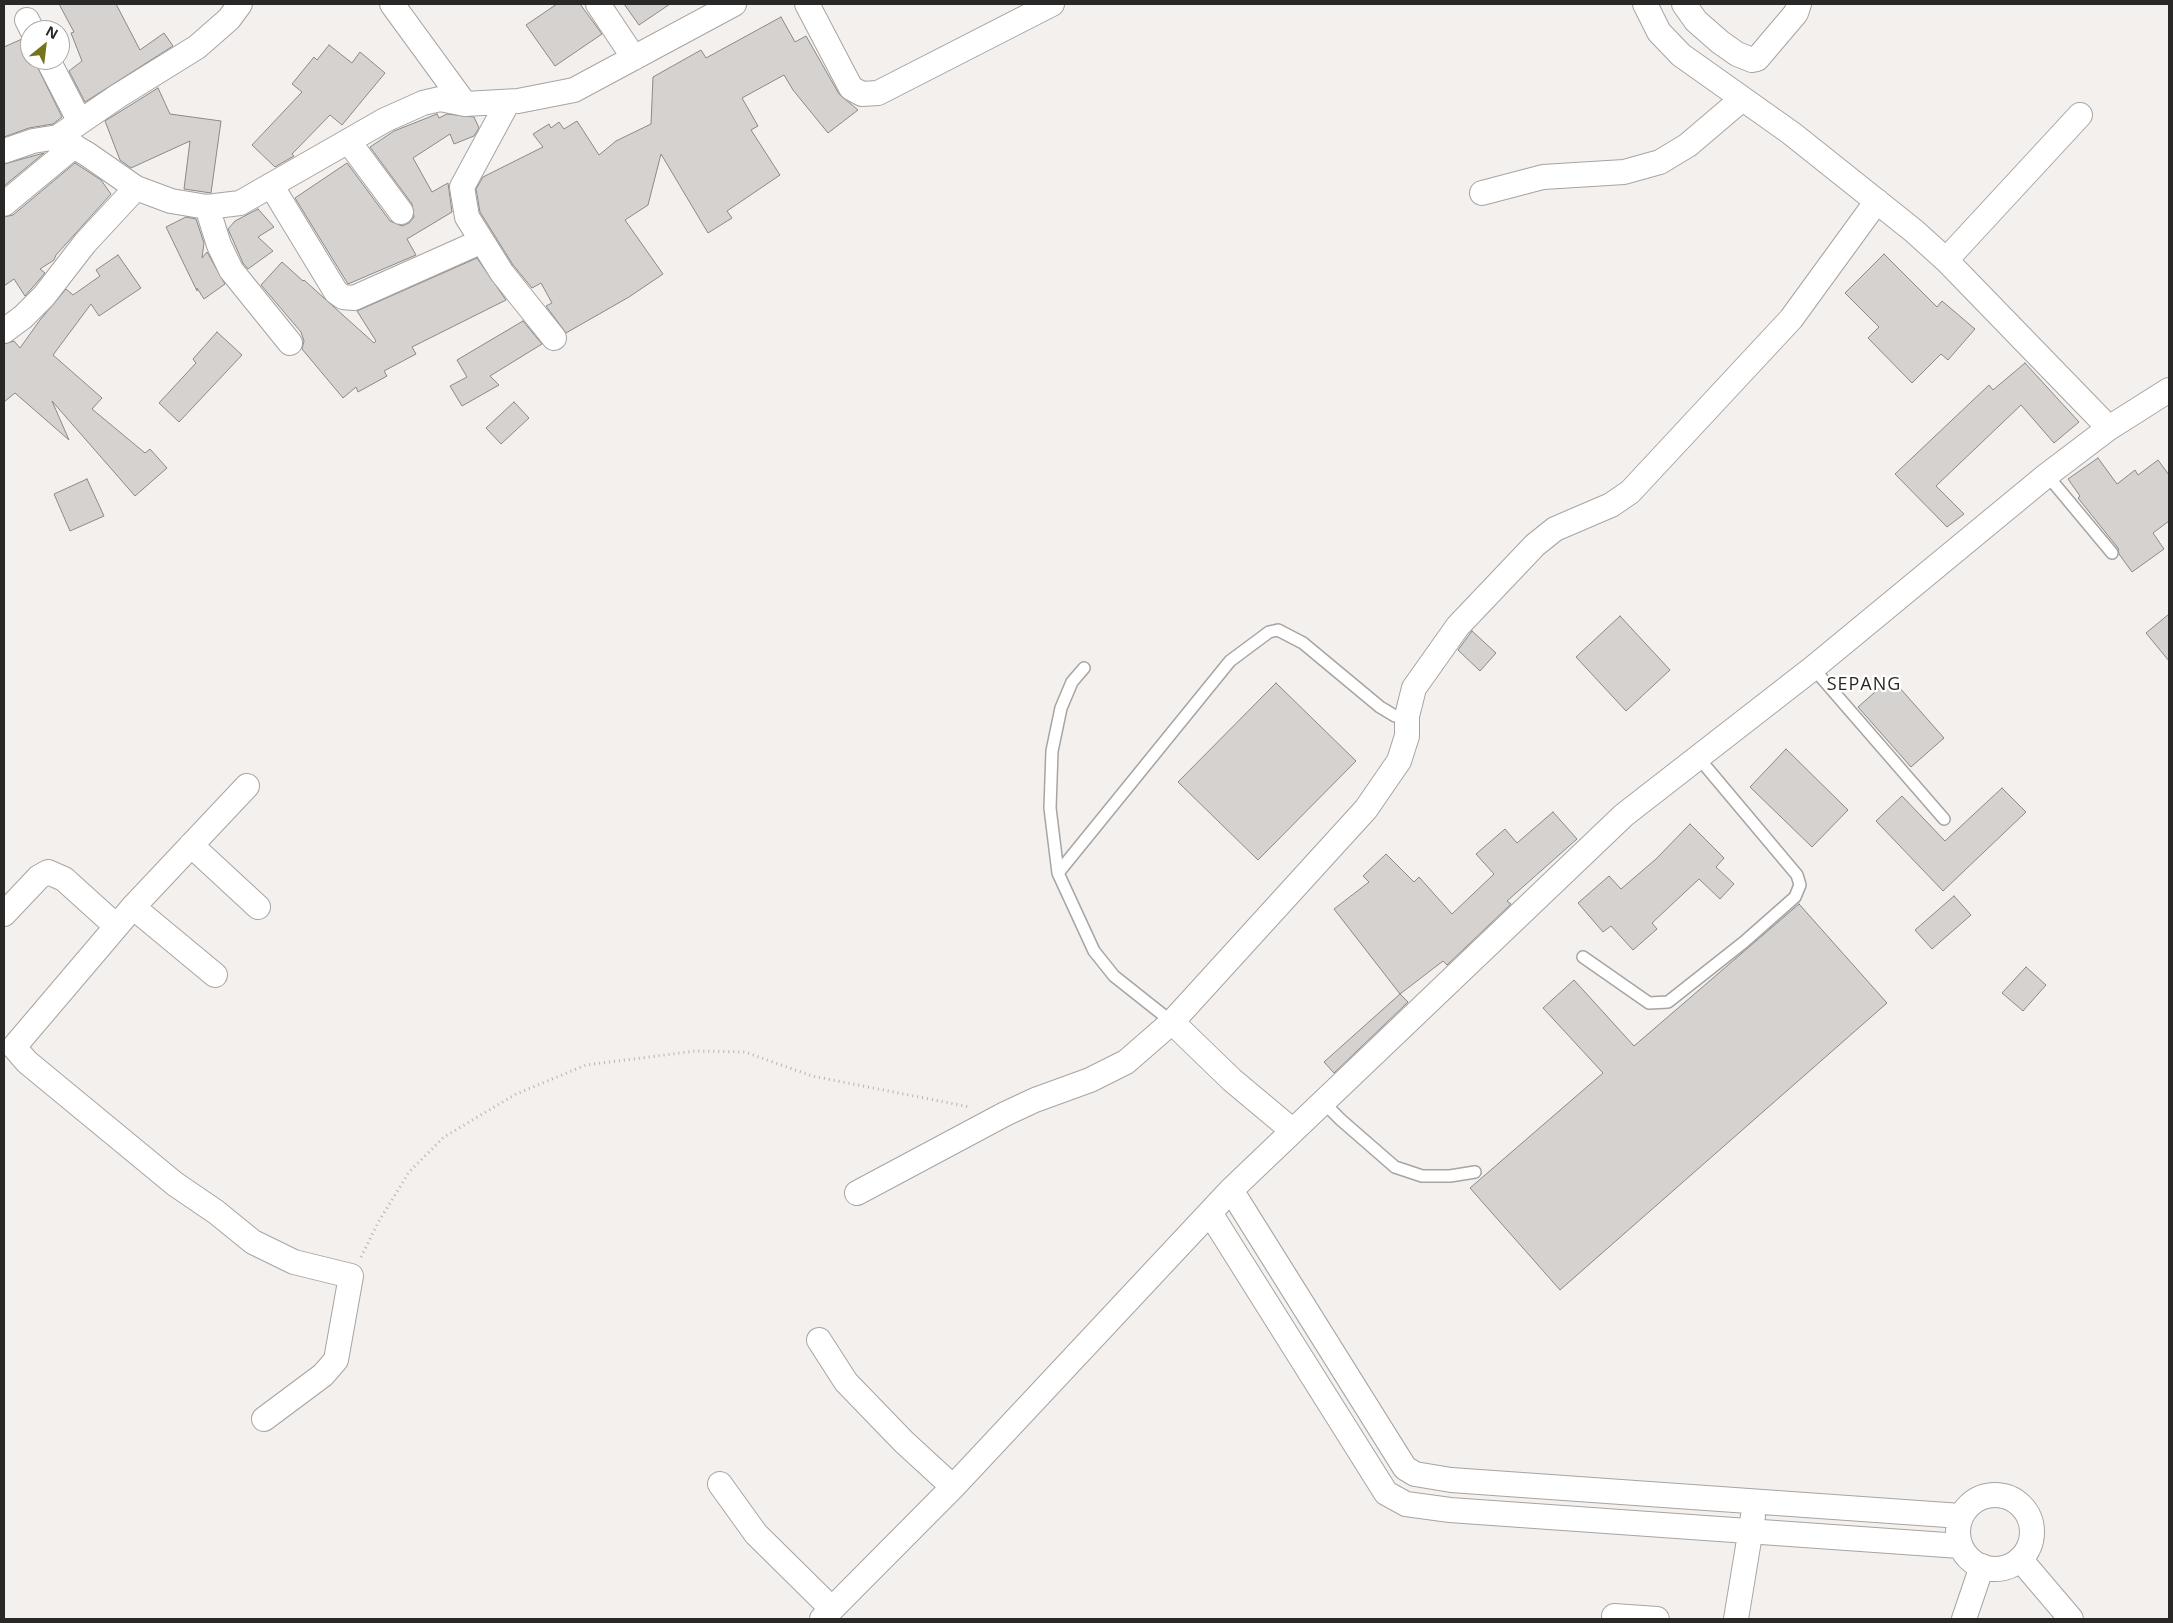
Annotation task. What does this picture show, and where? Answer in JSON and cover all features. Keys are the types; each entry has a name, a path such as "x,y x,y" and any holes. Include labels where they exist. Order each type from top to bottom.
{"street":[{"path":"4,204 66,142 80,122 197,47 229,19 240,4"},
{"path":"392,4 465,104"},
{"path":"598,4 634,58"},
{"path":"4,150 33,141 66,142 136,188 171,201 207,207 240,203 349,142 384,120 424,103 440,99 465,104 508,102 574,90 734,4"},
{"path":"807,4 851,88 862,94 878,93 1052,4"},
{"path":"1645,4 1659,32 1670,45 1791,133 1877,201 1946,260 2109,428"},
{"path":"1684,4 1696,21 1720,42 1737,54 1752,60 1757,59 1796,13 1799,4"},
{"path":"53,70 80,122"},
{"path":"1482,193 1543,177 1624,172 1660,162 1688,145 1742,99"},
{"path":"508,102 462,188 466,217 502,273 554,338"},
{"path":"1946,260 2080,115"},
{"path":"349,142 401,212"},
{"path":"271,185 336,292 343,297 354,298 482,241"},
{"path":"4,331 23,317 44,296 84,243 136,188"},
{"path":"857,1193 1005,1114 1090,1080 1126,1062 1172,1022 1366,809 1399,761 1407,736 1408,716 1414,688 1458,626 1535,545 1555,529 1611,505 1630,492 1791,319 1877,201"},
{"path":"207,207 219,245 230,270 290,343"},
{"path":"720,1484 756,1534 827,1614 953,1487 1231,1190 1624,815 1697,756 1813,668 2047,475 2109,428 2169,390"},
{"path":"247,786 133,907 9,1051 27,1062 175,1184 216,1212 254,1242 294,1262 351,1276 336,1360 324,1375 264,1419"},
{"path":"191,845 258,906"},
{"path":"4,914 39,877 48,872 64,879 116,926"},
{"path":"133,907 215,975"},
{"path":"1172,1022 1232,1080 1293,1131"},
{"path":"1231,1190 1405,1468 1428,1477 1961,1516"},
{"path":"1210,1213 1386,1493 1406,1504 1450,1510 1960,1546"},
{"path":"1260,1292 1284,1274"},
{"path":"819,1340 852,1388 904,1442 953,1487"},
{"path":"1357,1446 1381,1430"},
{"path":"1993,1494 2008,1497 2021,1505 2031,1522 2032,1532 2027,1552 2020,1559 2002,1568 1982,1566 1973,1562 1960,1546 1958,1526 1961,1516 1974,1501 1993,1494"},
{"path":"1736,1619 1751,1531 1754,1501"},
{"path":"2020,1559 2071,1619"},
{"path":"1964,1619 1982,1566"},
{"path":"1614,1616 1657,1619"}],"lane":[{"path":"2047,475 2112,553"},
{"path":"1058,873 1230,661 1269,632 1278,630 1303,642 1380,707 1395,716 1408,716"},
{"path":"1084,668 1072,682 1060,708 1052,752 1050,808 1058,873 1094,951 1114,976 1172,1022"},
{"path":"1813,668 1944,818"},
{"path":"1583,957 1649,1003 1668,1002 1744,942 1795,897 1800,885 1797,875 1697,756"},
{"path":"1323,1102 1395,1167 1422,1176 1450,1176 1475,1172"}],"path":[{"path":"351,1276 379,1221 409,1172 444,1137 516,1094 586,1065 696,1051 745,1052 812,1076 1005,1114"}],"building":[{"path":"59,4 116,4 140,50 164,33 173,46 85,102 69,71 82,61 71,33 74,32 70,20 68,20"},
{"path":"557,4 580,4 602,34 555,66 526,25"},
{"path":"624,4 670,4 639,25"},
{"path":"781,17 795,42 806,36 839,94 858,110 828,133 793,90 784,75 742,98 758,126 751,130 780,175 727,211 732,218 708,233 661,154 648,205 625,220 663,274 629,297 566,333 546,306 552,303 541,283 532,288 513,265 480,212 476,189 483,177 543,147 533,134 549,124 551,128 559,122 564,129 577,121 599,155 616,141 651,124 653,77 701,50 706,58"},
{"path":"20,40 20,70 39,70 62,117 53,124 29,128 4,137 4,47"},
{"path":"329,45 352,63 360,52 385,73 342,125 330,115 292,154 294,156 275,167 252,145 302,92 292,84 314,57 317,60"},
{"path":"158,88 170,114 221,121 211,193 184,189 190,141 131,168 120,160 105,121"},
{"path":"437,114 439,118 447,114 474,117 479,128 474,136 454,144 450,134 413,158 432,192 448,183 452,212 407,239 416,255 348,284 295,198 347,163 390,221 402,226 409,223 414,217 412,204 370,147 394,131"},
{"path":"44,153 4,186 4,164"},
{"path":"75,163 101,180 111,194 56,255 54,260 40,269 45,273 25,296 14,279 4,286 4,217 13,215"},
{"path":"258,209 274,227 258,237 273,251 248,269 243,263 228,229 235,221"},
{"path":"186,217 196,219 204,243 202,258 207,252 225,284 204,299 197,288 197,291 166,227"},
{"path":"1884,254 1937,307 1942,301 1975,329 1948,360 1941,354 1912,383 1868,338 1879,327 1845,293"},
{"path":"118,255 141,288 99,316 91,304 53,355 102,398 92,409 145,453 150,449 167,468 135,496 52,401 69,440 15,393 4,402 4,344 14,341 20,348 66,289 73,295 100,276 96,270"},
{"path":"477,258 506,300 412,347 416,354 384,371 387,376 358,392 356,387 343,398 302,349 304,341 301,332 261,285 282,262 374,343 376,341 357,311"},
{"path":"523,321 542,344 490,376 499,385 462,406 450,386 467,377 457,360"},
{"path":"217,332 242,355 179,422 159,403 196,363 193,359"},
{"path":"2025,363 2079,422 2054,443 2021,405 1936,486 1964,514 1947,527 1895,474 1989,385 1993,390"},
{"path":"514,402 529,418 501,444 486,428"},
{"path":"2098,458 2117,484 2135,470 2138,475 2158,460 2169,475 2169,521 2153,533 2164,549 2132,572 2119,554 2118,548 2078,498 2080,496 2068,479"},
{"path":"87,479 104,516 70,531 54,494"},
{"path":"2169,614 2169,661 2146,633"},
{"path":"1620,616 1670,670 1626,711 1576,657"},
{"path":"1472,631 1496,653 1480,671 1458,650"},
{"path":"1891,678 1944,738 1911,767 1858,707"},
{"path":"1276,683 1356,761 1258,860 1178,782"},
{"path":"1786,749 1848,810 1812,847 1750,787"},
{"path":"2002,788 2026,812 1943,891 1876,821 1902,796 1945,841"},
{"path":"1553,812 1577,839 1507,901 1511,904 1447,965 1443,961 1400,994 1334,909 1369,882 1363,876 1386,854 1414,882 1419,877 1452,914 1494,874 1476,854 1505,829 1517,843"},
{"path":"1690,824 1724,858 1716,867 1734,884 1720,899 1699,879 1652,923 1657,929 1633,950 1611,926 1603,932 1578,903 1609,876 1621,889 1656,859"},
{"path":"1954,896 1971,915 1932,949 1915,930"},
{"path":"1799,904 1887,1003 1560,1290 1470,1188 1603,1073 1543,1008 1574,980 1634,1046"},
{"path":"2026,967 2046,985 2023,1011 2002,993"},
{"path":"1400,994 1408,1002 1334,1073 1324,1062"}],"district":[{"name":"SEPANG","path":"1864,685"}]}
